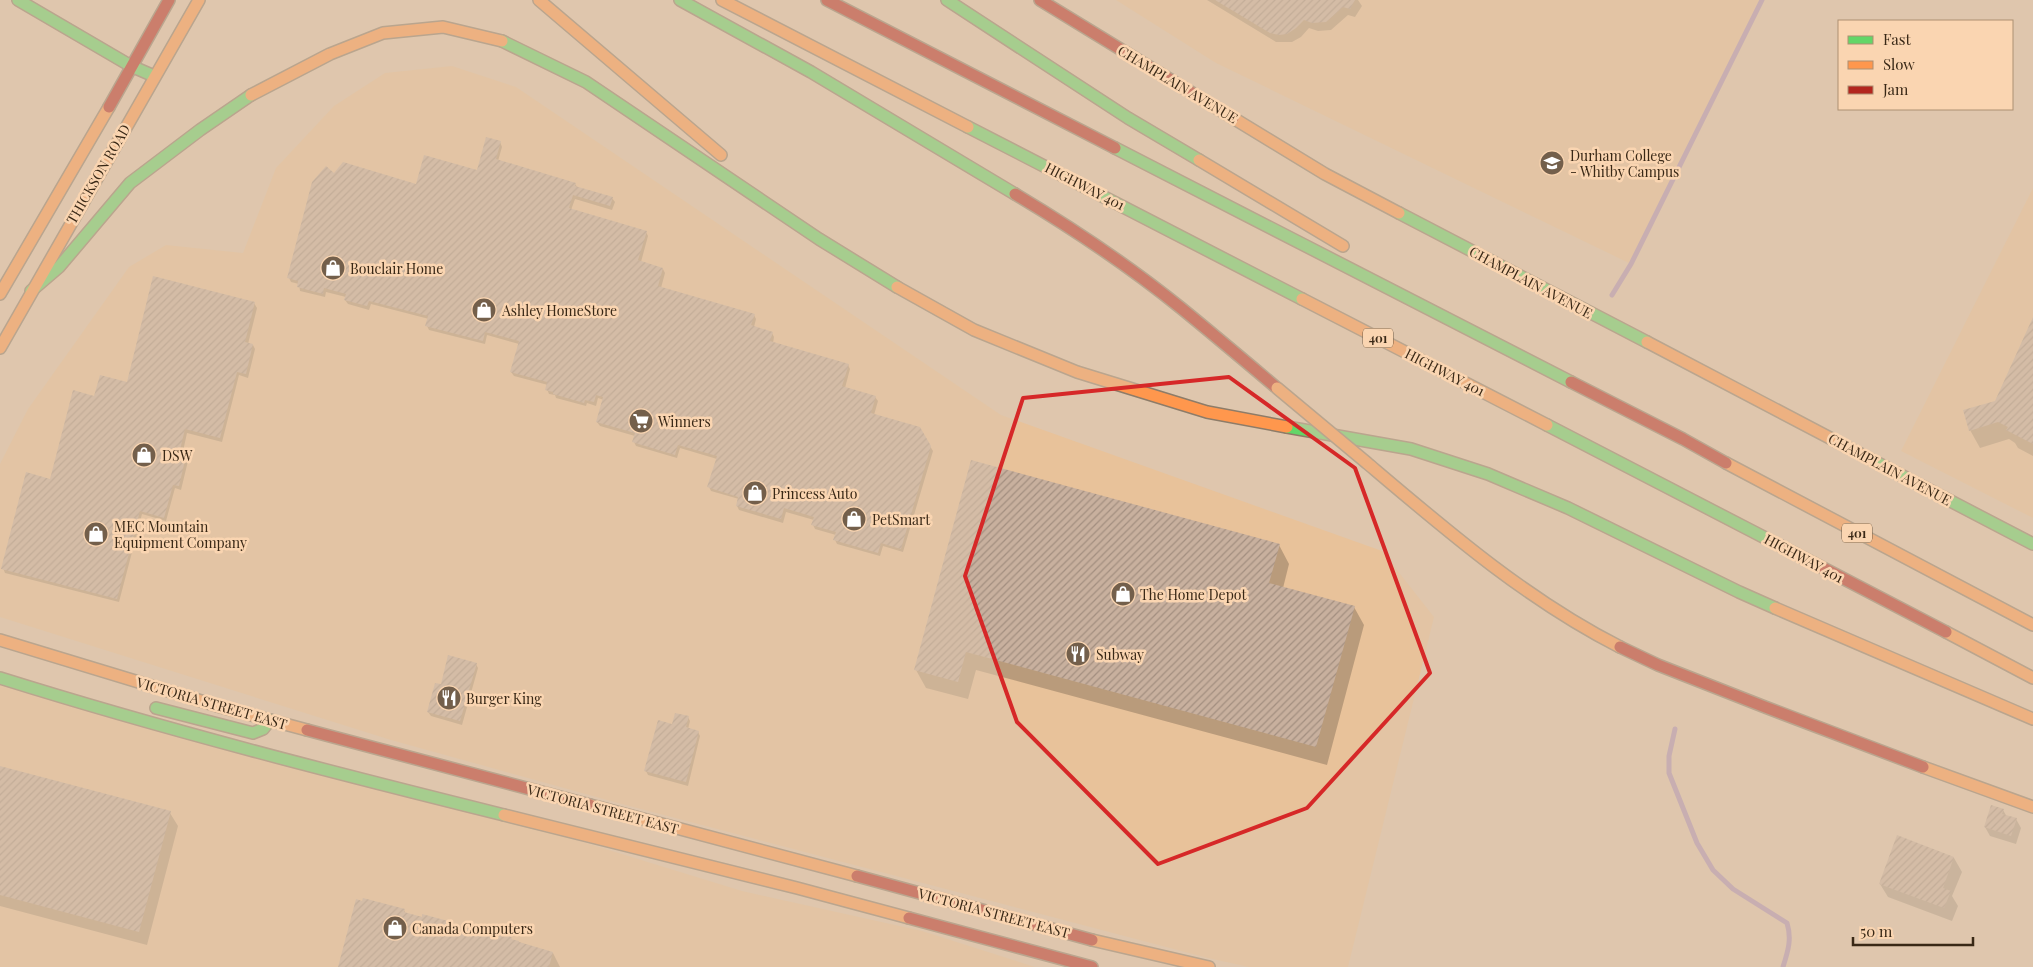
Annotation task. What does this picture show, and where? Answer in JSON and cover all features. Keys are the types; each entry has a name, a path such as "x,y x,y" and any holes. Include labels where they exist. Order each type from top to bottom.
{"main road":[{"path":"18,0 131,66 154,76"},
{"name":"THICKSON ROAD","path":"0,294 169,0"},
{"name":"THICKSON ROAD","path":"0,348 199,0"},
{"path":"539,0 731,163"},
{"path":"680,0 811,72 1045,212 1135,273 1173,302 1418,507 1502,572 1592,632 1633,654 1786,716 2033,807"},
{"name":"HIGHWAY 401","path":"722,0 1677,492 2033,678"},
{"name":"401","path":"828,0 1683,439 1746,475 2033,625"},
{"path":"947,0 1128,118 1356,254"},
{"name":"CHAMPLAIN AVENUE","path":"1040,0 1325,174 2033,544"},
{"path":"31,291 58,267 130,183 200,130 248,97 330,54 383,33 443,27 504,42 586,82 819,239 899,288 974,330 1077,372 1207,412 1411,449 1488,474 1568,508 1739,592 2033,719"},
{"path":"746,176 819,239"},
{"path":"1451,308 1683,439"},
{"name":"VICTORIA STREET EAST","path":"0,640 221,707 389,753 804,861 1092,940 1209,967"},
{"name":"VICTORIA STREET EAST","path":"0,678 138,719 370,782 787,886 1092,967"},
{"path":"138,719 147,711 157,707 253,733 263,729 270,720"}],"highlighted area":[{"path":"1229,377 1355,468 1430,673 1307,808 1158,864 1017,722 965,576 1023,398"}],"shaded area":[{"name":"Durham College - Whitby Campus","path":"1116,0 1762,0 1631,264 1216,63"},
{"path":"452,66 516,87 1001,415 1382,551 1434,617 1348,967 1249,967 1208,958 618,803 391,740 0,617 0,464 28,409 129,267 166,245 243,253 276,168 334,106 385,73"},
{"path":"2033,188 2033,518 1901,451"},
{"path":"0,683 573,839 742,891 922,931 1035,967 0,967"}],"building":[{"path":"1215,0 1355,0 1350,9 1343,7 1326,22 1312,23 1304,20 1287,34 1279,35 1270,33"},
{"path":"486,137 501,141 496,159 576,183 575,186 613,197 610,206 573,195 569,208 647,231 638,260 663,268 658,286 755,314 751,325 773,332 770,341 849,364 842,386 876,396 871,413 920,427 931,446 901,549 881,543 878,553 833,540 836,532 811,525 814,517 784,508 781,519 736,506 738,497 707,487 717,456 678,445 675,455 632,442 635,433 596,422 603,397 596,395 594,402 585,400 584,403 545,390 547,382 510,372 519,341 485,332 483,341 425,326 428,316 369,301 367,306 344,300 346,294 324,288 323,294 297,287 298,281 287,278 312,182 326,166 334,173 343,162 416,184 424,155 477,170"},
{"path":"153,276 255,302 245,342 253,344 246,374 237,372 220,438 185,429 179,454 186,456 179,486 173,485 164,518 140,511 117,599 1,569 26,472 50,479 73,390 94,396 100,375 127,382"},
{"path":"2033,317 2033,444 2006,430 2008,427 1998,422 1969,431 1963,410 1995,401"},
{"name":"The Home Depot","path":"971,460 1280,544 1269,583 1355,606 1316,747 966,652 958,682 914,670"},
{"name":"Burger King","path":"448,655 477,663 460,721 427,712 435,683 441,684"},
{"path":"675,713 689,716 686,727 699,731 686,782 644,771 658,720 672,724"},
{"path":"0,766 171,811 139,932 0,895"},
{"path":"1991,805 2004,809 2002,814 2017,818 2011,836 1984,827"},
{"path":"1897,835 1954,857 1943,888 1951,891 1944,908 1879,884"},
{"path":"363,898 405,909 404,912 422,917 422,914 473,930 474,928 482,931 482,929 512,937 511,939 519,942 553,952 549,967 338,967 356,899 362,901"}],"waterway":[{"path":"1612,295 1631,264 1762,0"},
{"path":"1675,729 1669,756 1669,773 1697,843 1713,870 1733,889 1787,923 1789,940 1783,967"}],"traffic: fast":[{"path":"18,0 131,66 154,76"},
{"path":"680,0 811,72 1015,194"},
{"path":"947,0 1128,118 1199,160"},
{"path":"502,41 586,82 819,239 897,287"},
{"path":"31,291 59,267 130,183 200,130 251,95"},
{"path":"968,127 1302,299"},
{"path":"1115,148 1571,382"},
{"path":"1399,213 1647,342"},
{"path":"1547,425 1775,543"},
{"path":"1287,427 1411,449 1488,474 1568,508 1775,608"},
{"path":"1868,458 2033,544"},
{"path":"0,678 188,733 504,815"},
{"path":"156,708 253,733 263,729 270,720"}],"traffic: slow":[{"path":"0,348 199,0"},
{"path":"539,0 721,155"},
{"path":"722,0 968,127"},
{"path":"251,95 330,54 383,33 443,27 502,41"},
{"path":"0,294 109,107"},
{"path":"1233,118 1325,174 1399,213"},
{"path":"1199,160 1343,246"},
{"path":"897,287 974,330 1077,372 1207,412 1287,427"},
{"path":"1302,299 1547,425"},
{"path":"1647,342 1868,458"},
{"path":"1277,388 1367,463"},
{"path":"1367,463 1457,538 1520,586 1552,608 1620,647"},
{"path":"1726,463 2033,625"},
{"path":"1775,608 2033,719"},
{"path":"1946,632 2033,678"},
{"path":"0,640 221,707 307,730"},
{"path":"1923,767 2033,807"},
{"path":"590,805 857,876"},
{"path":"504,815 909,918"},
{"path":"1092,940 1209,967"}],"traffic: jam":[{"path":"109,107 169,0"},
{"path":"827,0 1115,148"},
{"path":"1040,0 1233,118"},
{"path":"1015,194 1121,262 1181,308 1277,388"},
{"path":"1571,382 1726,463"},
{"path":"1775,543 1946,632"},
{"path":"1620,647 1658,665 1923,767"},
{"path":"307,730 590,805"},
{"path":"857,876 1092,940"},
{"path":"909,918 1092,967"}],"place":[{"name":"Durham College - Whitby Campus","path":"1552,163"},
{"name":"Bouclair Home","path":"333,268"},
{"name":"Ashley HomeStore","path":"484,310"},
{"name":"Winners","path":"641,421"},
{"name":"DSW","path":"144,455"},
{"name":"Princess Auto","path":"755,493"},
{"name":"PetSmart","path":"854,519"},
{"name":"MEC Mountain Equipment Company","path":"96,534"},
{"name":"The Home Depot","path":"1123,594"},
{"name":"Subway","path":"1078,654"},
{"name":"Burger King","path":"449,698"},
{"name":"Canada Computers","path":"395,928"}]}
